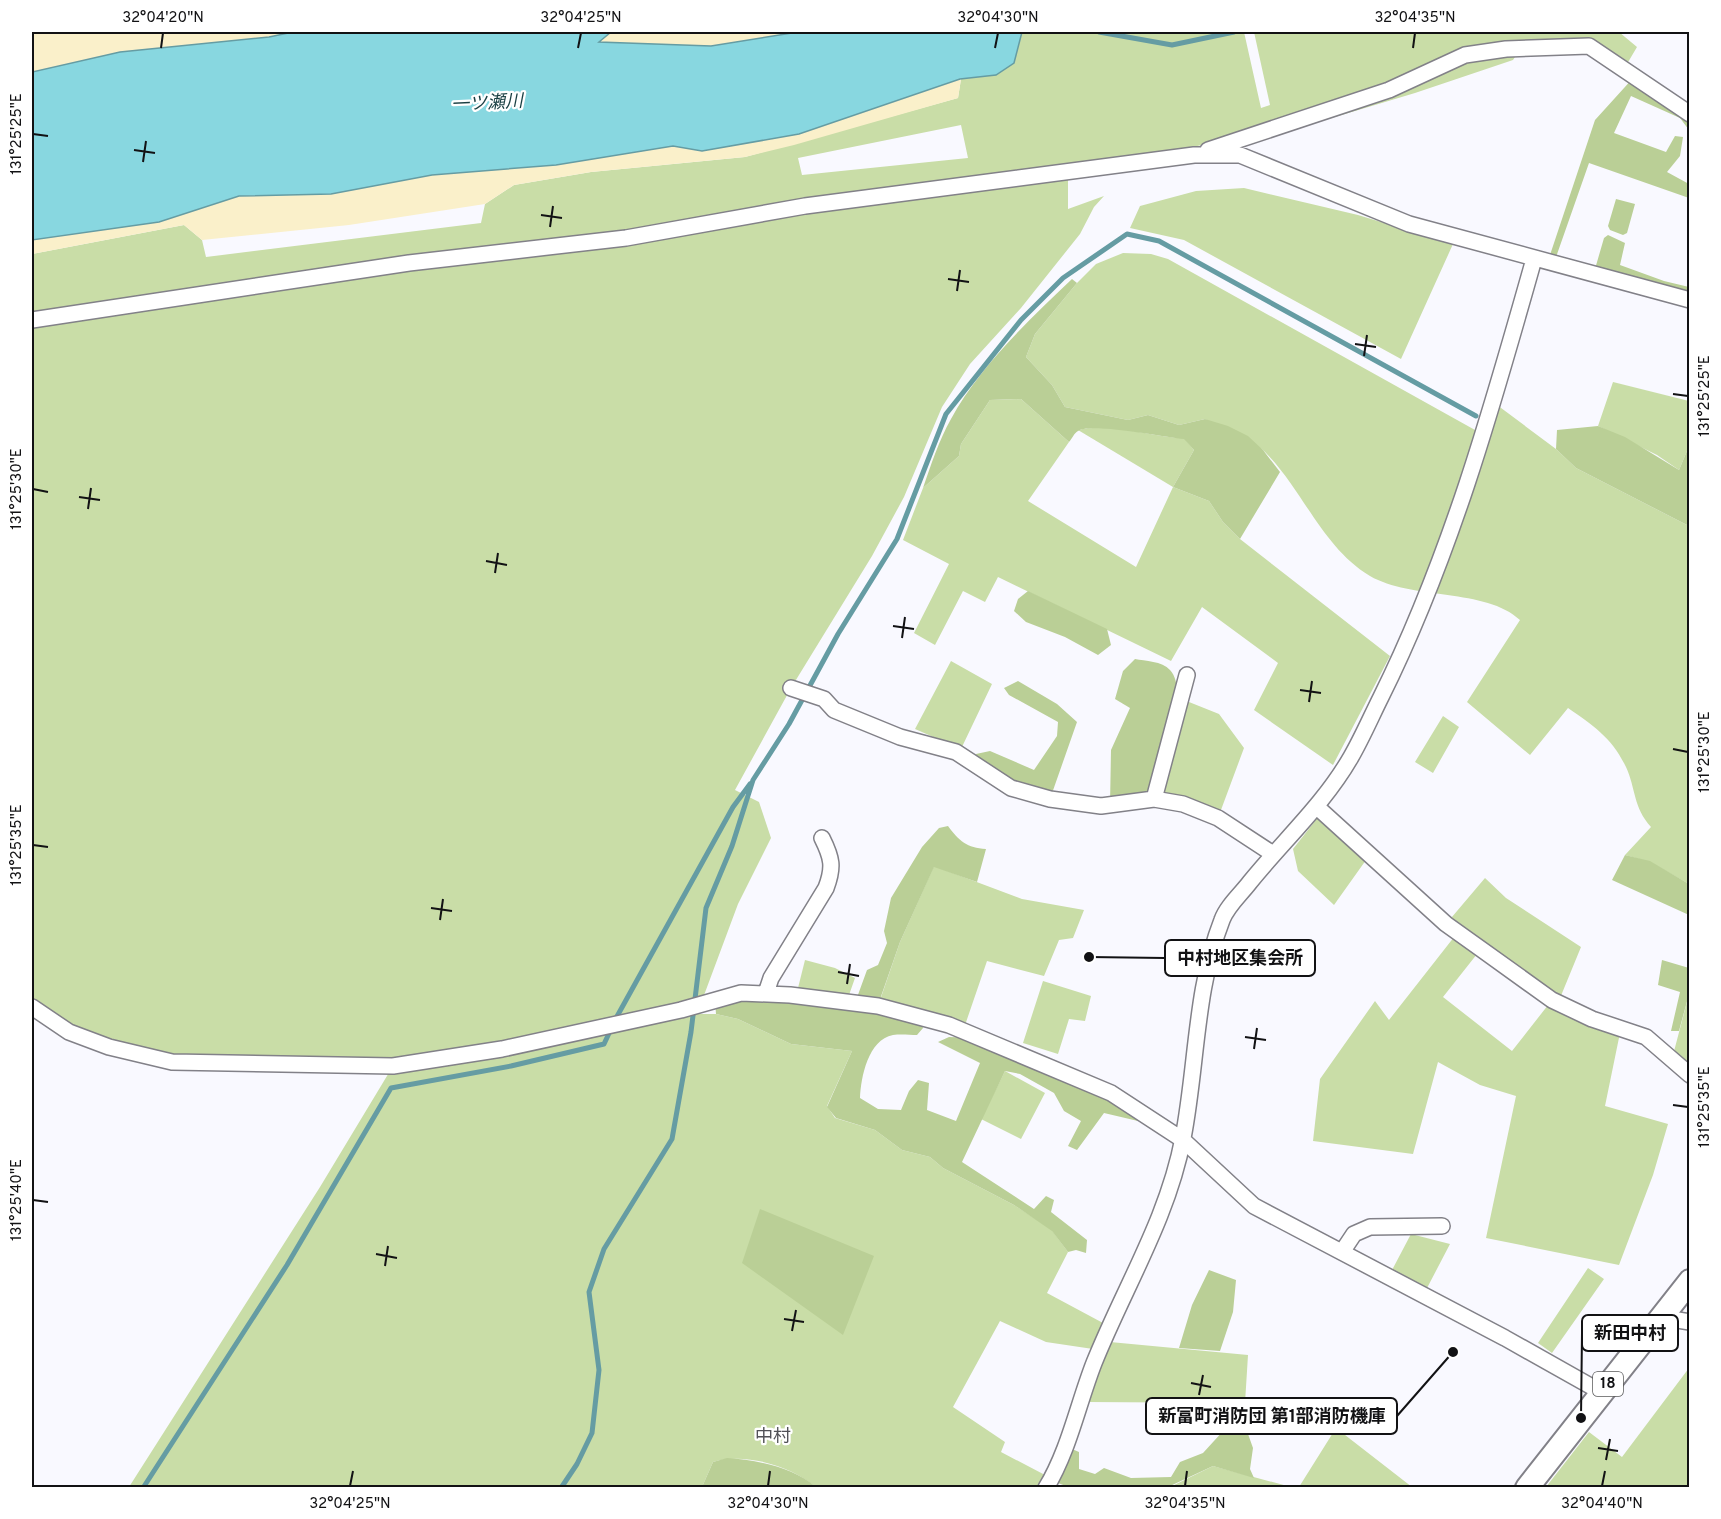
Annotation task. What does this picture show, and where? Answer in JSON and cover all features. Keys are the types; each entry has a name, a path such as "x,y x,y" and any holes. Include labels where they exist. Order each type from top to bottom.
{"main road":[{"name":"18","path":"1527,1488 1689,1281"}],"street":[{"path":"1194,155 1389,90 1466,55 1506,49 1589,46 1689,114"},
{"path":"32,320 397,265 626,238 805,206 1194,155 1240,155 1409,224 1689,300"},
{"path":"1046,1488 1058,1468 1079,1400 1106,1334 1154,1232 1183,1140 1204,980 1223,916 1273,854 1317,807 1351,757 1399,661 1428,592 1484,435 1534,259"},
{"path":"1154,799 1187,675"},
{"path":"794,688 824,699 834,710 900,737 956,752 1011,788 1050,800 1101,806 1154,799 1183,804 1218,818 1273,854"},
{"path":"1317,807 1446,924 1543,994 1592,1019 1646,1037 1689,1075"},
{"path":"766,993 771,978 826,888 832,872 833,859 822,838"},
{"path":"32,1007 69,1032 109,1047 171,1062 393,1066 502,1049 687,1009 741,993 766,993 878,1006 949,1025 1111,1093 1183,1140 1254,1206 1601,1392"},
{"path":"1342,1252 1354,1234 1370,1227 1442,1226"},
{"path":"1659,1317 1689,1322"}],"green space":[{"path":"1022,32 1244,32 1261,108 1270,105 1254,32 1619,32 1637,47 1624,69 1589,46 1521,48 1513,60 1415,93 1242,145 1288,125 1193,147 1066,167 804,200 625,230 409,257 32,313 32,254 184,225 202,240 206,257 481,223 485,204 514,185 591,172 745,157 958,98 961,79 996,75","holes":["961,125 968,158 802,175 798,158"]},
{"path":"1634,77 1689,114 1689,130 1680,118 1631,96 1614,133 1666,152 1675,136 1683,137 1680,156 1667,172 1689,184 1689,198 1589,163 1555,260 1549,258 1595,120"},
{"path":"1068,178 1068,209 1104,196 1094,207 1080,234 1021,308 970,364 942,407 904,497 872,556 791,688 735,790 759,802 771,838 738,904 697,1014 716,1014 738,1019 791,1044 852,1051 827,1106 835,1118 875,1130 902,1150 930,1157 943,1168 1014,1205 1051,1229 1068,1252 1047,1293 1103,1323 1093,1349 1046,1342 1000,1321 953,1407 1005,1442 1001,1452 1045,1475 1038,1487 816,1487 806,1479 781,1467 753,1460 726,1459 713,1462 702,1487 129,1487 320,1187 393,1066 209,1064 109,1047 32,1007 32,325 805,212"},
{"path":"1244,188 1358,215 1453,244 1401,359 1184,240 1130,228 1140,206 1196,191"},
{"path":"1616,199 1635,204 1627,233 1623,235 1610,230 1608,226"},
{"path":"1608,235 1625,243 1620,265 1664,281 1689,287 1689,296 1595,269 1604,238"},
{"path":"1123,253 1151,254 1168,259 1484,435 1493,402 1556,449 1576,468 1689,526 1689,884 1650,862 1625,855 1651,827 1641,812 1621,757 1594,727 1568,708 1530,755 1467,702 1520,620 1488,603 1406,588 1370,576 1339,550 1291,483 1265,452 1245,438 1205,419 1179,425 1148,415 1128,420 1065,407 1052,385 1026,357 1035,334 1077,283 1096,264"},
{"path":"1072,279 1077,283 1035,334 1026,357 1052,385 1065,407 1128,420 1148,415 1179,425 1205,419 1228,426 1248,436 1263,450 1280,472 1240,539 1223,522 1209,501 1173,487 1194,450 1184,439 1096,428 1078,431 1069,442 1021,399 990,400 961,444 959,456 923,488 947,427 976,381 1006,344"},
{"path":"1613,382 1689,401 1689,446 1679,470 1657,455 1598,426"},
{"path":"1021,399 1069,442 1028,501 1136,567 1173,487 1209,501 1223,522 1240,539 1390,656 1333,765 1254,710 1278,663 1202,607 1171,661 998,577 985,602 963,591 935,645 914,633 949,564 903,540 923,488 959,456 961,444 990,400"},
{"path":"1598,426 1625,437 1679,470 1689,446 1689,526 1576,468 1556,449 1557,430"},
{"path":"1103,428 1184,438 1194,450 1173,487 1078,430"},
{"path":"1028,591 1107,629 1111,645 1098,655 1065,637 1026,622 1014,611 1018,599"},
{"path":"1135,659 1158,663 1170,670 1176,681 1176,713 1168,752 1154,799 1110,805 1111,750 1130,708 1115,699 1123,671"},
{"path":"951,661 992,684 961,749 915,729"},
{"path":"1018,681 1057,704 1077,722 1050,799 974,764 976,754 990,751 1034,770 1057,736 1058,722 1009,695 1004,688"},
{"path":"1179,698 1219,714 1244,748 1218,818 1154,799"},
{"path":"1443,716 1459,727 1433,773 1415,762"},
{"path":"1323,811 1371,853 1334,905 1298,871 1293,849"},
{"path":"948,826 964,843 986,849 977,882 934,867 900,942 878,1005 920,1017 923,1028 917,1035 893,1035 877,1044 864,1070 860,1098 878,1109 901,1110 909,1091 918,1080 929,1083 927,1110 956,1121 980,1063 938,1042 949,1037 979,1038 1144,1115 1138,1121 1104,1113 1077,1150 1068,1146 1081,1121 1064,1111 1054,1093 1020,1074 1005,1071 962,1162 1034,1209 1046,1196 1054,1200 1051,1212 1087,1240 1086,1253 1076,1250 1068,1252 1052,1231 1014,1205 943,1168 930,1157 902,1150 875,1130 836,1118 827,1107 852,1051 791,1044 738,1019 716,1014 715,1001 741,993 855,1003 867,970 878,965 887,943 884,931 891,898 922,847 939,828"},
{"path":"1625,855 1650,861 1689,884 1689,915 1612,880"},
{"path":"934,866 1022,899 1084,910 1073,938 1059,940 1044,976 987,961 963,1031 878,1006 900,942"},
{"path":"1485,878 1506,898 1581,947 1558,1003 1621,1028 1605,1106 1668,1124 1653,1175 1619,1265 1486,1238 1516,1096 1480,1085 1438,1062 1413,1154 1313,1141 1320,1079 1375,1001 1389,1020 1458,932 1446,924","holes":["1481,949 1552,1000 1512,1051 1443,997"]},
{"path":"805,960 835,968 855,978 849,995 798,988"},
{"path":"1662,960 1689,968 1689,994 1679,1031 1671,1031 1680,992 1658,985"},
{"path":"1043,981 1091,996 1085,1021 1069,1019 1058,1054 1023,1043"},
{"path":"1689,994 1689,1075 1672,1059"},
{"path":"1005,1071 1045,1093 1021,1139 981,1119"},
{"path":"760,1209 874,1256 843,1335 742,1263"},
{"path":"1411,1234 1450,1244 1426,1290 1391,1272"},
{"path":"1588,1268 1604,1279 1552,1353 1538,1343"},
{"path":"1209,1270 1236,1280 1233,1312 1220,1351 1179,1348 1192,1305"},
{"path":"1110,1342 1248,1355 1245,1403 1087,1402"},
{"path":"1689,1368 1689,1487 1546,1487 1589,1432 1622,1457"},
{"path":"1235,1418 1243,1420 1253,1448 1250,1469 1254,1478 1213,1466 1168,1487 1071,1488 1058,1483 1072,1449 1079,1452 1079,1469 1095,1474 1104,1468 1131,1478 1171,1477 1180,1462 1203,1453"},
{"path":"1336,1428 1412,1487 1299,1487"},
{"path":"727,1458 774,1466 797,1474 816,1487 702,1487 713,1462"},
{"path":"1213,1466 1291,1487 1168,1488"}],"sand":[{"path":"32,32 293,32 269,37 120,52 32,72"},
{"path":"611,32 798,32 711,46 599,42"},
{"path":"961,79 958,98 745,157 591,172 514,185 485,204 349,225 202,240 184,225 32,254 32,240 159,222 239,196 331,194 432,175 556,165 673,146 702,151 799,134"}],"water":[{"name":"一ツ瀬川","path":"293,32 611,32 599,42 711,46 798,32 1022,32 1014,63 996,75 960,79 799,134 702,151 673,146 556,165 432,175 331,194 239,196 159,222 32,240 32,72 120,52 269,37"}],"waterway":[{"path":"1099,32 1172,45 1234,32"},
{"path":"561,1488 577,1464 592,1433 599,1370 589,1292 604,1249 672,1139 691,1032 706,908 732,846 753,780 789,724 838,634 897,539 946,414 1021,320 1063,278 1127,234 1159,241 1476,416"},
{"path":"615,1020 733,807 750,784"},
{"path":"143,1488 287,1265 391,1088 511,1066 604,1044 611,1029"}],"place":[{"name":"中村地区集会所","path":"1089,957"},
{"name":"新富町消防団 第1部消防機庫","path":"1453,1352"},
{"name":"新田中村","path":"1581,1418"}],"district":[{"name":"中村","path":"773,1437"}]}
